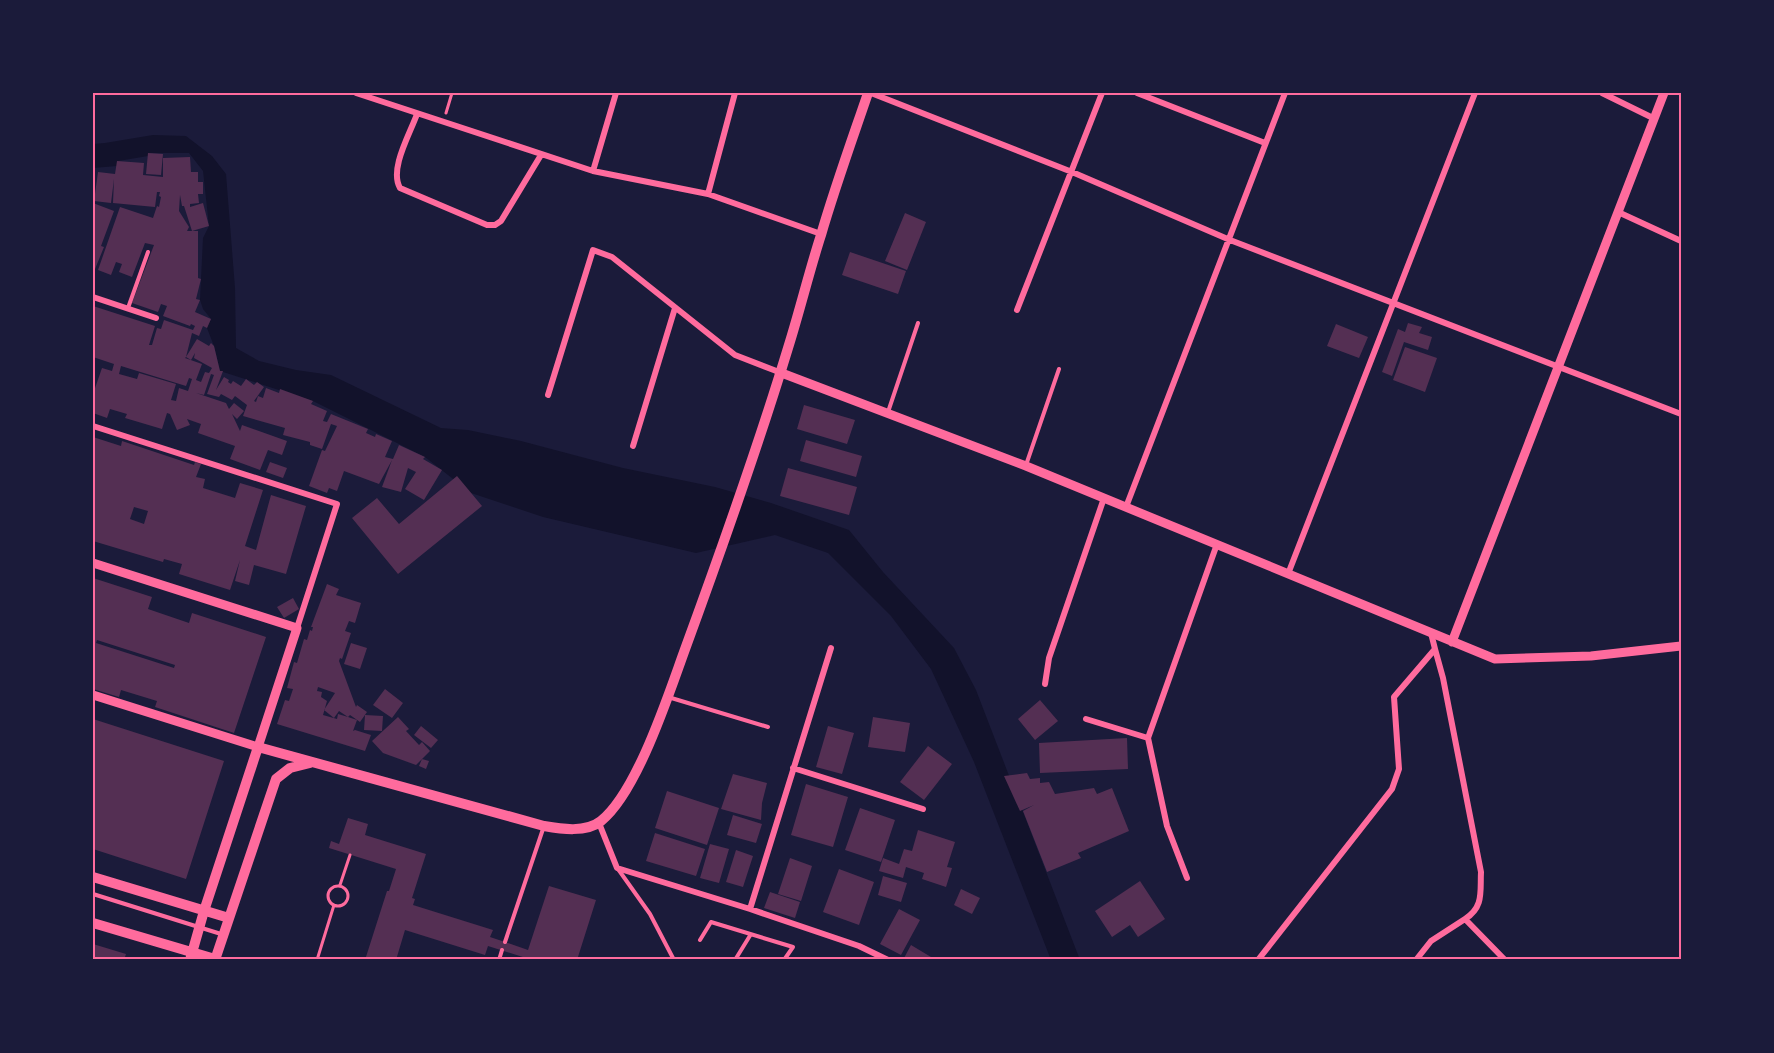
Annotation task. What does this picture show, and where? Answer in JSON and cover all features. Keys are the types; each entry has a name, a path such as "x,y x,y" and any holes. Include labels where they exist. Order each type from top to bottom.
{"main road":[{"path":"191,956 258,747 544,826 570,829 599,823 610,812 631,779 657,726 713,575 745,480 821,234 869,93"},
{"path":"93,923 191,956 215,959 276,779 290,768 314,762"},
{"path":"93,876 229,918"}],"street":[{"path":"356,93 593,171 708,195 821,234"},
{"path":"593,171 616,93"},
{"path":"708,195 735,93"},
{"path":"869,93 1071,172 1230,240 1681,414"},
{"path":"1017,310 1102,93"},
{"path":"1137,93 1265,144"},
{"path":"1126,507 1285,93"},
{"path":"1288,574 1475,93"},
{"path":"1602,93 1655,118"},
{"path":"1452,642 1664,93"},
{"path":"417,114 396,169 396,181 400,188 487,225 495,225 501,221 541,155"},
{"path":"1618,212 1681,241"},
{"path":"548,395 594,250 612,257 735,355 1026,466 1495,659 1591,656 1681,646"},
{"path":"93,297 156,318"},
{"path":"633,446 675,308"},
{"path":"93,426 337,504 258,747 93,695"},
{"path":"1045,684 1049,658 1104,498"},
{"path":"1187,878 1167,826 1148,738 1217,544"},
{"path":"93,563 297,628"},
{"path":"1416,960 1431,941 1474,913 1479,904 1481,872 1443,678 1431,633"},
{"path":"750,909 831,648"},
{"path":"1258,960 1392,789 1399,769 1394,698 1435,649"},
{"path":"1086,719 1148,738"},
{"path":"793,768 923,809"},
{"path":"599,823 617,868 860,946 888,960"},
{"path":"1465,919 1505,960"}],"lane":[{"path":"128,309 148,252"},
{"path":"888,413 918,323"},
{"path":"1026,466 1059,369"},
{"path":"668,697 768,727"},
{"path":"505,942 544,826"},
{"path":"617,868 650,914 674,960"},
{"path":"93,894 223,935"},
{"path":"700,940 711,922 792,947 784,960"},
{"path":"735,960 751,934"},
{"path":"499,960 502,950"}],"path":[{"path":"442,123 452,93"},
{"path":"340,885 350,855"},
{"path":"340,885 347,890 348,899 342,905 334,905 329,900 328,893 333,887 340,885"},
{"path":"317,960 334,905"}],"shaded area":[{"path":"153,135 186,136 212,156 226,174 235,288 236,348 259,361 331,375 441,428 468,430 521,441 623,468 715,487 771,503 849,530 883,572 954,648 976,690 1080,960 1051,960 974,762 931,669 891,616 828,553 775,535 696,553 543,517 471,493 425,457 313,401 220,371 207,328 211,319 203,309 200,300 203,238 209,226 203,171 189,153 148,153 148,156 118,161 117,166 93,168 93,144"}],"building":[{"path":"148,153 163,154 161,175 146,174"},
{"path":"190,157 191,172 198,172 198,182 203,182 203,194 198,194 199,203 190,204 190,207 203,203 209,226 192,231 198,231 198,278 201,279 196,299 200,300 195,312 211,319 207,328 203,326 199,336 192,333 186,357 197,339 209,346 211,343 214,346 220,371 223,371 216,390 224,377 231,384 233,381 241,386 246,379 254,385 257,382 264,387 254,401 256,402 258,396 263,398 266,388 279,393 280,389 313,401 311,404 327,411 323,421 327,422 331,414 368,429 366,433 375,437 376,434 392,441 385,457 393,459 399,445 425,457 423,459 442,470 424,500 405,489 416,472 408,468 401,492 382,487 392,460 379,484 344,471 337,491 329,488 327,493 309,486 322,450 325,451 337,426 331,424 322,449 310,445 310,442 283,435 285,428 243,416 247,405 235,396 232,400 221,394 219,397 207,394 214,375 211,374 204,395 196,393 226,403 229,409 234,403 244,411 237,419 232,414 240,431 242,425 287,441 282,455 268,450 260,470 230,459 235,446 198,433 201,424 187,419 190,425 177,430 170,414 167,413 162,429 125,418 127,414 110,409 107,418 93,413 93,394 102,368 112,371 114,364 93,357 93,306 155,326 149,345 152,345 157,328 161,329 164,320 193,330 195,326 163,316 167,306 161,304 158,312 132,303 154,245 145,243 132,277 119,272 122,264 116,262 111,275 98,270 120,207 153,218 161,197 160,192 157,192 155,207 113,203 114,179 111,203 94,201 98,172 115,174 117,161 144,163 143,175 163,177 163,158","holes":["180,195 192,231 187,231 189,227 179,211","195,353 194,358 212,368 209,373 205,372 201,382 196,380 202,364 185,358 191,360","121,366 186,386 189,378 192,379 188,391 179,388 176,401 171,400 176,384 139,373 137,379 119,374"]},
{"path":"93,203 114,211 101,246 104,247 93,274"},
{"path":"905,213 926,222 907,270 885,261"},
{"path":"850,252 906,271 898,294 842,275"},
{"path":"1408,323 1422,327 1419,333 1432,337 1428,350 1404,342 1392,376 1382,372 1398,329 1405,332"},
{"path":"1336,324 1368,337 1359,358 1327,346"},
{"path":"1405,347 1437,358 1425,392 1393,380"},
{"path":"804,405 855,420 847,444 797,429"},
{"path":"93,437 121,446 122,441 194,465 195,462 201,464 196,477 205,479 203,488 235,498 240,483 263,490 245,546 256,550 271,495 306,506 286,574 254,565 249,585 235,581 240,560 230,590 179,574 182,564 164,559 163,562 93,541","holes":["134,507 148,511 144,524 130,519"]},
{"path":"806,440 862,456 856,477 800,461"},
{"path":"270,462 287,468 283,478 266,472"},
{"path":"788,468 857,487 849,515 780,496"},
{"path":"457,476 482,506 398,574 352,518 377,498 399,524"},
{"path":"93,578 152,597 148,609 189,623 192,613 266,637 234,733 155,707 157,701 121,690 119,697 93,689","holes":["97,640 175,665 174,668 96,643"]},
{"path":"327,584 339,589 336,595 361,603 355,623 349,621 345,631 351,633 342,659 340,658 339,661 356,707 357,705 367,712 360,722 350,715 348,717 357,720 353,731 371,735 365,751 277,724 285,700 289,701 293,689 287,688 294,662 297,663 304,639 307,640 313,627 311,627","holes":["318,687 335,693 325,709 327,701 321,697 322,692 317,691","324,710 334,718 339,711 348,717 338,714 337,719 323,715"]},
{"path":"293,598 299,609 284,618 277,607"},
{"path":"351,643 367,648 360,669 344,664"},
{"path":"385,689 403,703 392,718 373,705"},
{"path":"1040,700 1058,721 1035,740 1018,719"},
{"path":"365,715 383,716 382,731 364,730"},
{"path":"398,717 409,729 406,731 419,745 422,742 430,751 416,765 383,753 372,741"},
{"path":"873,717 910,723 905,752 868,747"},
{"path":"93,719 224,761 186,879 93,849"},
{"path":"421,726 438,740 431,748 414,735"},
{"path":"828,726 854,733 842,774 816,767"},
{"path":"1127,738 1128,769 1040,773 1039,743"},
{"path":"928,746 952,764 924,800 900,782"},
{"path":"422,759 429,761 426,769 419,766"},
{"path":"1027,773 1030,779 1040,778 1040,783 1049,782 1055,794 1094,788 1097,794 1112,788 1129,831 1078,853 1081,858 1047,872 1023,811 1034,805 1020,811 1004,776"},
{"path":"733,774 767,783 761,820 721,809"},
{"path":"806,784 848,797 833,847 791,835"},
{"path":"667,791 719,808 707,845 655,828"},
{"path":"860,808 895,820 881,862 845,850"},
{"path":"733,815 762,824 756,843 727,835"},
{"path":"348,818 368,824 365,835 426,854 412,898 415,899 413,905 493,930 490,937 528,950 549,886 596,900 577,960 525,960 526,958 488,946 485,955 405,930 396,960 365,960 396,869 329,848 331,841 339,844"},
{"path":"918,830 955,842 947,867 952,868 946,887 922,879 924,873 906,867 903,878 879,871 883,858 899,864 904,849 912,851"},
{"path":"655,833 705,849 696,876 646,861"},
{"path":"710,844 729,849 719,883 700,878"},
{"path":"736,850 753,856 743,887 726,882"},
{"path":"790,858 812,866 801,901 778,894"},
{"path":"839,869 874,882 859,925 823,912"},
{"path":"883,876 907,883 901,902 878,895"},
{"path":"1140,881 1165,919 1138,937 1130,925 1112,937 1095,911"},
{"path":"961,889 980,898 972,914 954,905"},
{"path":"770,892 800,902 795,918 764,908"},
{"path":"899,909 920,920 901,955 880,944"},
{"path":"93,944 126,954 124,960 93,960"},
{"path":"911,945 936,960 903,960"}]}
